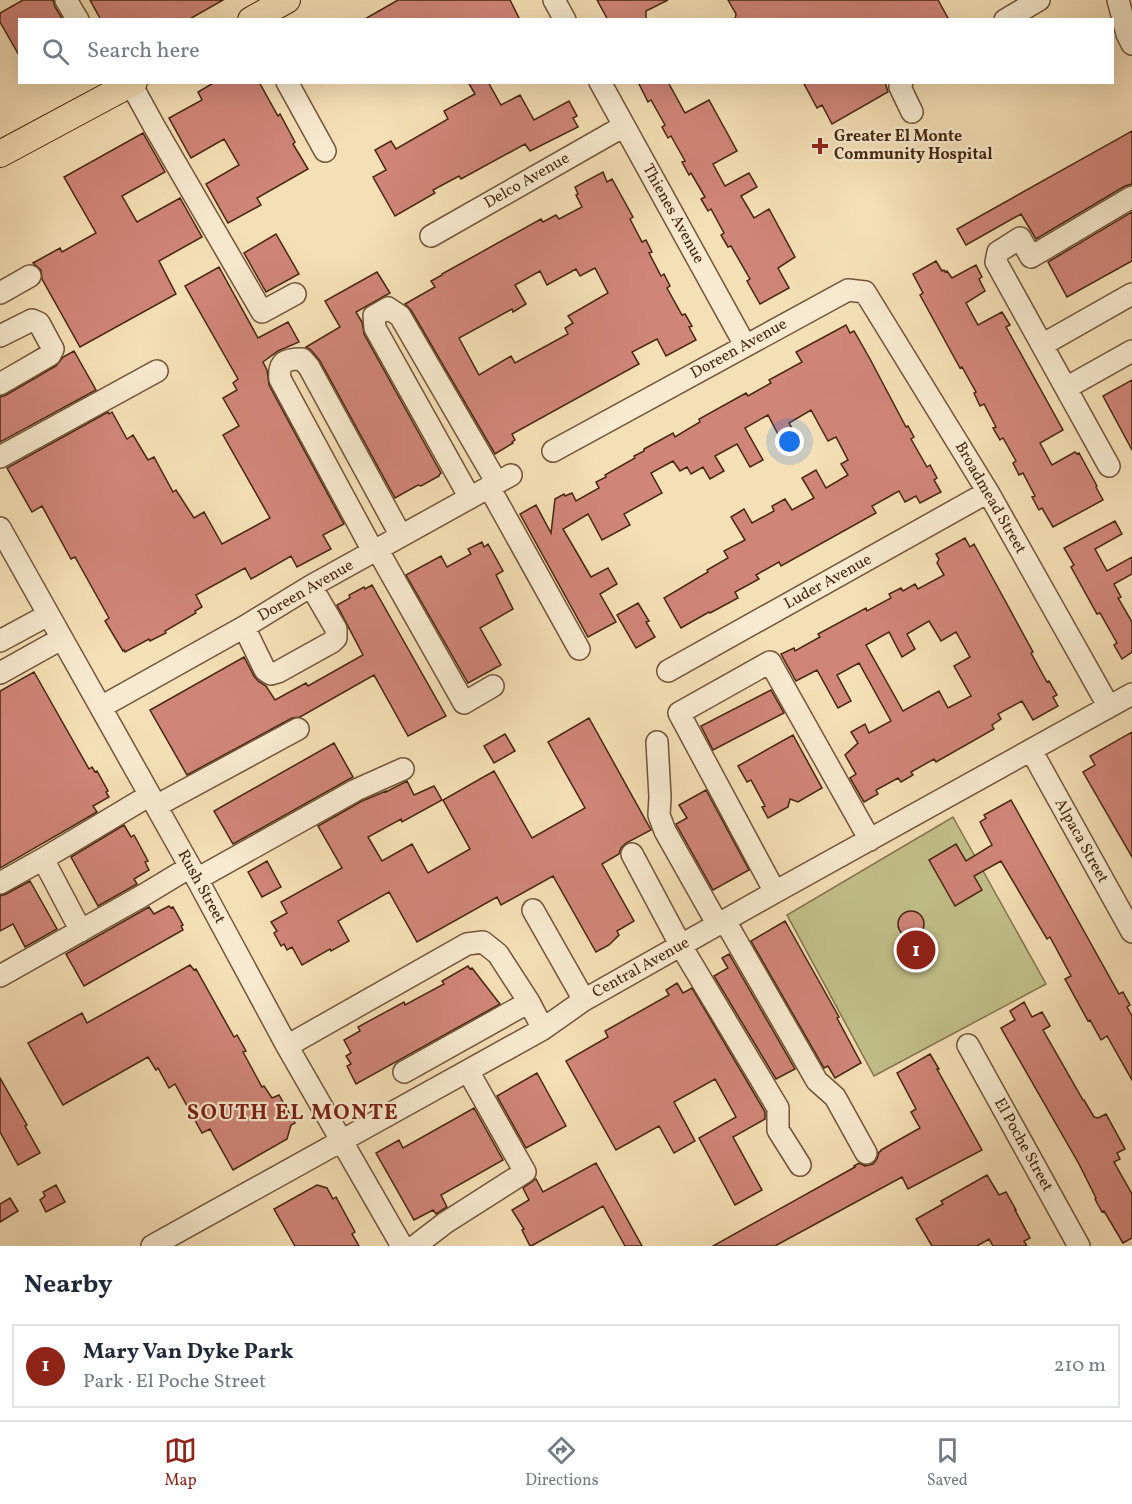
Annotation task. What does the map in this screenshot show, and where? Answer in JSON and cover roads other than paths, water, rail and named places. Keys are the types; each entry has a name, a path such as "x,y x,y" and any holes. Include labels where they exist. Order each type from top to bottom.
{"main road":[{"path":"0,154 123,85"}],"street":[{"path":"66,0 77,18"},
{"path":"554,0 564,18"},
{"path":"1008,18 1039,0"},
{"path":"1118,0 1132,44"},
{"path":"288,84 325,151"},
{"name":"Thienes Avenue","path":"601,84 745,345"},
{"path":"901,84 900,87 912,112"},
{"path":"123,85 154,126 262,312 295,294"},
{"name":"Delco Avenue","path":"430,236 624,126"},
{"path":"1109,466 996,262 998,252 1020,238 1031,256 1132,197"},
{"path":"0,293 30,276"},
{"name":"Doreen Avenue","path":"553,451 848,290 865,292"},
{"name":"Broadmead Street","path":"865,292 988,492 1109,707"},
{"path":"1042,345 1132,294"},
{"path":"470,498 375,328 374,316 388,308 400,316 499,482 579,649"},
{"path":"0,336 32,320 39,323 53,349 50,356 0,384"},
{"path":"1066,388 1132,351"},
{"path":"401,536 309,368 302,359 292,359 283,363 279,369 280,379 373,551 381,556 464,703 493,686"},
{"path":"0,457 157,371"},
{"name":"Doreen Avenue","path":"101,707 244,627 311,586 499,482"},
{"name":"Luder Avenue","path":"668,671 988,492"},
{"name":"Rush Street","path":"2,534 101,707 287,1046 402,1246"},
{"path":"244,627 266,670 271,674 332,642 336,638 336,629 311,586"},
{"path":"0,640 48,615"},
{"path":"0,673 61,639"},
{"path":"776,892 679,713 770,662 870,840"},
{"name":"Central Avenue","path":"152,1246 543,1029 584,1000 1132,694"},
{"path":"0,883 153,801 298,729"},
{"path":"657,742 659,815 665,831 817,1081 835,1097 866,1154"},
{"name":"Alpaca Street","path":"1031,750 1132,932"},
{"path":"0,976 142,896 403,769"},
{"path":"632,854 681,946 778,1108 778,1130 800,1165"},
{"path":"43,859 81,931"},
{"path":"533,910 584,1000"},
{"path":"287,1046 467,944 483,942 498,954 529,1002 543,1029"},
{"path":"404,1072 529,1002"},
{"name":"El Poche Street","path":"968,1045 1079,1246"},
{"path":"415,1246 445,1223 525,1172 468,1071"}],"place":[{"name":"Greater El Monte Community Hospital","path":"820,146"},
{"name":"Mary Van Dyke Park","path":"916,950"}],"district":[{"name":"SOUTH EL MONTE","path":"293,1113"}]}
